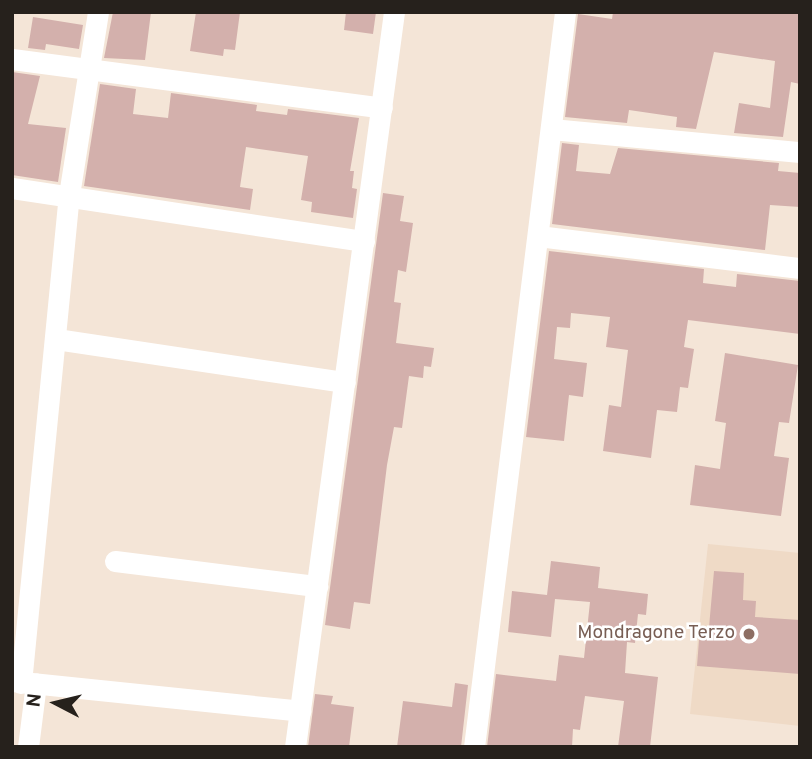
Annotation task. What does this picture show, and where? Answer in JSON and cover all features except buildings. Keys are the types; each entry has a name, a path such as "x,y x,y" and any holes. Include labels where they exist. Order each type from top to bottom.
{"street":[{"path":"28,747 23,682 69,195 98,12"},
{"path":"295,747 394,12"},
{"path":"474,747 565,12"},
{"path":"12,58 383,108"},
{"path":"551,129 800,152"},
{"path":"12,188 364,241"},
{"path":"538,236 800,268"},
{"path":"56,340 345,382"},
{"path":"116,561 317,586"},
{"path":"23,682 300,711"}],"shaded area":[{"name":"Mondragone Terzo","path":"708,544 800,553 800,726 690,714"}],"place":[{"name":"Mondragone Terzo","path":"749,634"}]}
